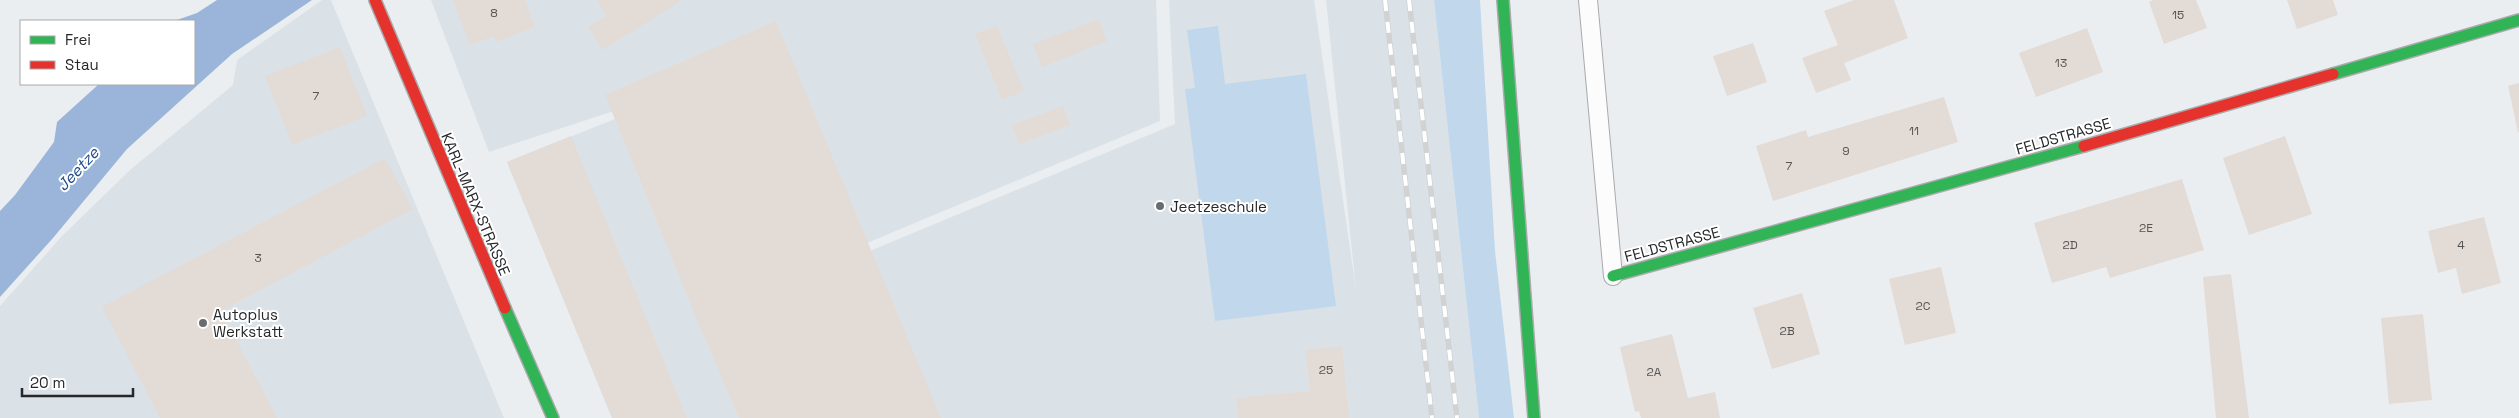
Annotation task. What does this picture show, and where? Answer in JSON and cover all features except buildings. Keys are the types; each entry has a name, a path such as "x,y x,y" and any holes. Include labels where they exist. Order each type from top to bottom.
{"street":[{"name":"KARL-MARX-STRASSE","path":"374,0 499,295 554,418"},
{"path":"1503,0 1534,418"},
{"name":"FELDSTRASSE","path":"1613,276 1986,174 2519,20"}],"lane":[{"path":"1588,0 1613,276"}],"shaded area":[{"path":"322,0 331,0 504,418 0,418 0,306 62,236 130,170 233,85 237,60"},
{"path":"431,0 1156,0 1160,121 706,310 623,108 489,152"},
{"name":"Jeetzeschule","path":"1169,0 1314,0 1356,290 1326,0 1434,0 1479,418 612,418 507,162 615,119 699,322 1175,124"},
{"path":"1434,0 1480,0 1495,251 1514,418 1479,418"},
{"path":"1218,26 1225,84 1306,74 1336,306 1215,321 1185,89 1195,88 1187,30"}],"water":[{"name":"Jeetze","path":"217,0 312,0 232,54 127,149 53,238 0,297 0,211 15,195 54,142 57,122 98,85 195,85 195,20 177,20 197,13"}],"railway":[{"path":"1385,0 1432,418"},
{"path":"1409,0 1457,418"}],"traffic: fast":[{"path":"1503,0 1534,418"},
{"path":"2333,74 2519,20"},
{"path":"1613,276 2084,146"},
{"path":"505,308 553,418"}],"traffic: jam":[{"path":"375,0 505,308"},
{"path":"2084,146 2333,74"}],"place":[{"name":"Jeetzeschule","path":"1160,206"},
{"name":"Autoplus Werkstatt","path":"203,323"}]}
